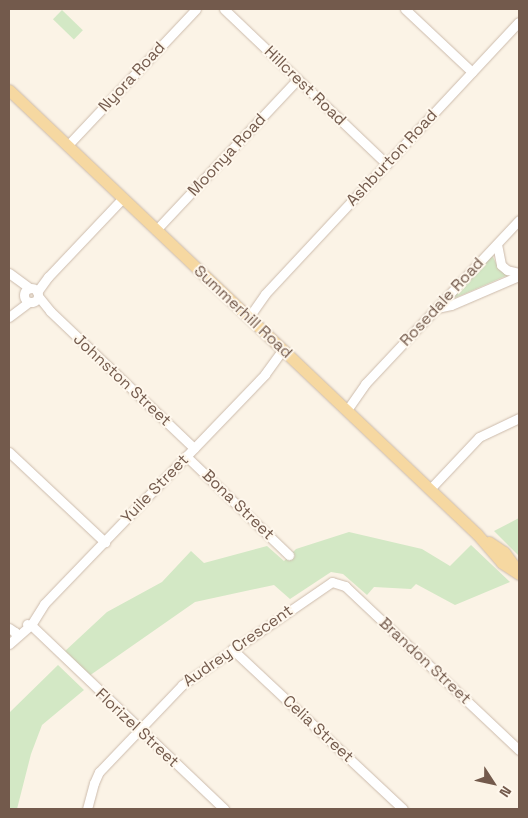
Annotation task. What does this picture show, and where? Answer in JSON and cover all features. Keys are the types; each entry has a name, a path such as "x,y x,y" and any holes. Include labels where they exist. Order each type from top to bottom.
{"main road":[{"name":"Summerhill Road","path":"9,90 478,534 504,552 519,573"}],"street":[{"name":"Nyora Road","path":"68,146 196,9"},
{"name":"Hillcrest Road","path":"224,9 386,164"},
{"path":"405,9 472,72"},
{"name":"Ashburton Road","path":"246,314 519,22"},
{"name":"Moonya Road","path":"156,230 298,79"},
{"path":"10,316 122,198"},
{"name":"Rosedale Road","path":"344,407 519,220"},
{"path":"497,244 501,265 507,270 519,274"},
{"path":"437,308 446,307 519,274"},
{"name":"Johnston Street","path":"11,275 194,448"},
{"name":"Yuile Street","path":"11,636 29,626 34,613 286,352"},
{"path":"430,489 479,437 519,418"},
{"path":"9,452 104,542"},
{"name":"Bona Street","path":"186,456 289,555"},
{"name":"Brandon Street","path":"326,584 335,582 345,586 519,750"},
{"name":"Audrey Crescent","path":"87,809 97,776 186,682 326,584"},
{"name":"Florizel Street","path":"29,626 224,809"},
{"name":"Celia Street","path":"232,649 403,809"}],"green space":[{"path":"62,10 83,30 74,39 53,19"},
{"path":"492,255 497,265 508,275 455,298 454,296"},
{"path":"519,518 519,556 494,531"},
{"path":"349,532 422,549 450,566 471,545 510,582 455,605 416,584 411,589 374,587 367,595 343,574 331,572 290,599 274,585 195,602 89,676 64,652 107,612 162,582 191,551 204,563 267,546 284,561 296,549"},
{"path":"58,665 84,690 42,725 31,754 17,809 9,809 9,713"}]}
